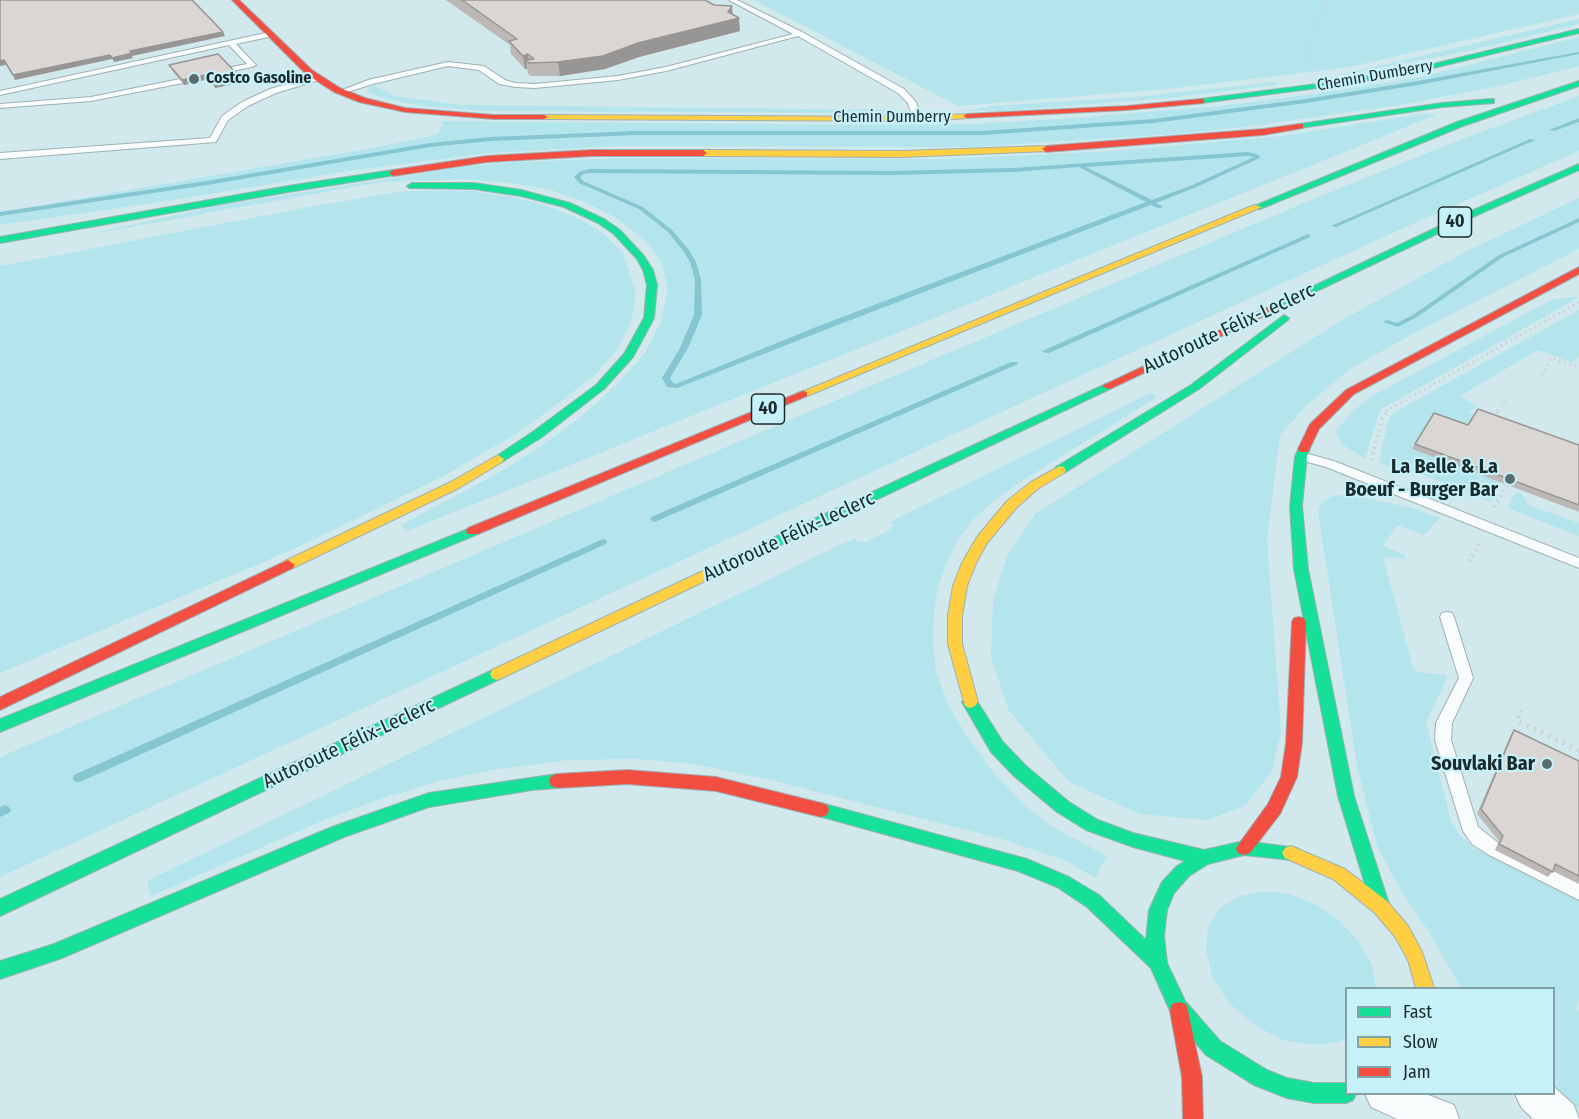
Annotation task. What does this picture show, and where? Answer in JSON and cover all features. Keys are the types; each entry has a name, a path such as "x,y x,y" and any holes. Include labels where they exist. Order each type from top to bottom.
{"main road":[{"name":"Chemin Dumberry","path":"235,0 316,78 341,92 386,106 471,116 917,119 1137,107 1243,97 1328,85 1433,66 1579,31"},
{"name":"40","path":"0,726 1360,164 1579,83"},
{"path":"0,240 288,189 487,159 592,153 903,154 1059,149 1251,134 1442,105 1538,97"},
{"name":"Autoroute Félix-Leclerc","path":"0,908 1333,280 1579,167"},
{"path":"0,704 455,485 538,434 600,387 629,355 649,318 652,285 648,270 641,258 617,232 567,205 521,193 474,186 393,188 315,199"},
{"path":"1381,907 1346,796 1301,569 1296,506 1301,456 1314,427 1350,392 1575,275"},
{"path":"1204,858 1133,840 1079,818 1048,796 997,747 970,704 960,672 955,644 955,616 960,586 969,562 982,540 1012,504 1035,485 1195,387 1333,280"},
{"path":"1244,848 1274,809 1286,789 1289,777 1294,743 1301,569"},
{"path":"0,970 56,952 338,832 429,800 532,783 627,777 716,784 868,821 1021,864 1063,882 1093,901 1158,963"},
{"path":"1343,1094 1314,1093 1287,1088 1261,1078 1214,1048 1194,1028 1166,985 1158,963 1155,936 1158,910 1168,888 1183,871 1204,858 1244,848 1291,853 1315,862 1339,874 1381,907 1402,932 1427,986"},
{"path":"1178,1006 1192,1077 1193,1119"},
{"path":"1323,1111 1343,1094"}],"street":[{"path":"1386,1095 1440,1119"},
{"path":"1535,1095 1560,1119"}],"lane":[{"path":"732,0 799,34 901,91 912,102 917,119"},
{"path":"0,93 270,34"},
{"path":"341,92 371,82 448,64 474,66 487,71 502,82 522,86 630,76 799,34"},
{"path":"230,70 252,65 231,43"},
{"path":"0,156 213,140 220,124 236,110 273,91 316,78"},
{"path":"0,106 91,99 180,81"},
{"path":"1301,456 1330,464 1579,563"},
{"path":"1447,617 1466,678 1444,723 1443,740 1471,831 1478,839 1495,850 1579,892"}],"path":[{"path":"193,0 222,30"},
{"path":"1327,0 1305,58 1315,74 1328,85"},
{"path":"1371,462 1386,411 1579,302"},
{"path":"1542,375 1551,358 1578,366 1579,361"},
{"path":"1503,424 1492,420 1505,401"},
{"path":"1494,507 1507,485"},
{"path":"1469,561 1482,540"},
{"path":"1521,710 1517,721 1579,749"},
{"path":"1552,747 1555,739"}],"shaded area":[{"path":"754,0 1579,0 1579,14 1345,68 1167,89 958,106"},
{"path":"1579,19 1579,24 1468,51 1331,77"},
{"path":"1579,37 1579,66 1494,87 1412,103 1261,125 1176,134 971,147 619,146 488,153 356,170 181,199 0,225 0,212 374,148 438,134 443,121 852,125 970,124 1072,118 1221,106 1329,92 1421,77"},
{"path":"1273,82 1282,84 1170,98 1001,111 964,111 991,106 1135,97"},
{"path":"374,85 395,96 462,105 889,110 872,113 485,111 422,106 387,99 368,93 369,87"},
{"path":"1579,96 1579,151 1399,230 969,427 0,877 0,757 1304,203 1454,142"},
{"path":"1429,113 1436,115 407,531 401,525 493,476 537,449 582,416 617,384 645,353 661,321 668,288 662,264 646,241 616,218 585,202 548,189 463,179 383,182 81,236 221,205 470,166 624,158 945,159 1114,151 1281,136"},
{"path":"404,191 472,191 507,196 545,205 575,217 602,232 623,253 636,293 632,318 618,348 596,374 559,403 516,434 444,476 294,549 0,673 0,266"},
{"path":"1579,198 1579,249 1418,331 1350,369 1307,405 1280,435 1267,538 1281,732 1272,771 1245,806 1208,820 1140,814 1069,782 1009,711 991,658 993,601 1007,556 1035,514 1342,320 1467,251"},
{"path":"1576,297 1576,299 1380,410 1365,459 1343,445 1338,438 1336,431 1353,411 1374,395 1551,300"},
{"path":"1579,310 1579,354 1574,363 1538,350 1460,396 1477,407 1468,412 1475,415 1465,431 1412,449 1499,482 1490,501 1400,466 1396,470 1379,462 1388,421 1393,413"},
{"path":"1150,393 1157,397 1022,481 995,500 973,520 958,539 946,563 938,588 934,612 933,643 936,672 949,706 966,735 993,772 1023,804 1051,826 1107,856 1095,878 1066,861 1002,839 774,781 695,764 635,759 568,760 491,770 440,781 377,800 315,824 151,896 147,881 854,538 859,542 866,542 888,531 894,525 890,522"},
{"path":"1516,491 1521,493 1528,505 1579,523 1579,536 1508,508"},
{"path":"1346,494 1413,508 1440,518 1424,535 1397,525 1383,546 1405,555 1406,559 1383,557 1414,671 1446,675 1447,679 1426,722 1451,821 1459,834 1474,848 1579,900 1579,999 1576,1009 1579,1011 1579,1110 1555,1089 1555,987 1460,987 1429,932 1402,893 1377,846 1357,766 1318,512 1323,501"},
{"path":"1263,891 1289,894 1315,904 1339,920 1358,941 1372,965 1376,987 1345,987 1345,1039 1339,1042 1312,1045 1282,1040 1253,1024 1229,1003 1213,978 1206,951 1208,927 1220,908 1239,896"}],"building":[{"path":"0,0 192,0 223,32 130,51 132,53 112,58 110,55 13,75 4,60 0,61"},
{"path":"462,0 705,0 714,5 732,6 728,12 739,18 638,43 603,56 529,63 526,60 534,59 528,54 523,56 509,41 517,39"},
{"path":"218,54 240,77 214,83 206,75 182,80 169,65"},
{"path":"1478,409 1579,445 1579,505 1415,444 1434,413 1468,425"},
{"path":"1514,730 1579,761 1579,876 1555,864 1553,872 1499,844 1503,836 1481,809"}],"waterway":[{"path":"0,214 207,183 430,145 491,139 636,133 983,133 1154,121 1306,101 1579,53"},
{"path":"1552,130 1579,120"},
{"path":"1334,226 1532,140"},
{"path":"1248,154 1257,156 1257,158 1192,187 1151,203 819,329 677,386 670,385 666,378 684,348 698,315 698,280 693,262 670,231 641,208 581,182 577,177 589,171 892,173 1013,170 1248,154"},
{"path":"1082,167 1151,203"},
{"path":"1151,203 1160,207"},
{"path":"1387,322 1398,325 1415,316 1501,256 1579,220"},
{"path":"1046,351 1308,236"},
{"path":"654,519 1014,364"},
{"path":"78,778 603,542"},
{"path":"0,812 5,810"}],"traffic: fast":[{"path":"1201,101 1348,82 1433,66 1579,31"},
{"path":"1257,207 1460,124 1579,83"},
{"path":"1300,126 1442,105 1491,101"},
{"path":"1279,305 1472,214 1579,167"},
{"path":"0,240 288,189 393,173"},
{"path":"412,186 474,186 521,193 567,205 601,221 617,232 641,258 648,270 652,285 649,318 629,355 600,387 538,434 498,459"},
{"path":"1060,470 1195,387 1284,318"},
{"path":"767,546 1108,386"},
{"path":"1304,449 1301,456 1296,506 1301,569 1346,796 1381,907"},
{"path":"0,726 473,531"},
{"path":"0,908 497,674"},
{"path":"970,702 997,747 1020,771 1063,807 1092,825 1133,840 1204,858"},
{"path":"0,970 56,952 338,832 429,800 557,781"},
{"path":"821,810 1021,864 1063,882 1093,901 1158,963"},
{"path":"1291,853 1244,848 1204,858 1183,871 1168,888 1158,910 1155,936 1158,963 1166,985 1178,1007 1213,1048 1261,1078 1287,1088 1314,1093 1345,1093"}],"traffic: slow":[{"path":"544,117 917,119 967,116"},
{"path":"703,153 902,154 1046,149"},
{"path":"803,394 1257,207"},
{"path":"288,565 455,485 498,459"},
{"path":"970,702 955,644 955,616 960,586 969,563 982,540 1012,504 1035,485 1060,470"},
{"path":"497,674 767,546"},
{"path":"1291,853 1339,874 1381,907 1402,932 1416,958 1425,987"}],"traffic: jam":[{"path":"235,0 309,72 337,90 362,100 405,110 494,117 544,117"},
{"path":"967,116 1127,108 1201,101"},
{"path":"1046,149 1263,132 1300,126"},
{"path":"393,173 487,159 592,153 703,153"},
{"path":"1304,449 1314,427 1350,392 1579,270"},
{"path":"1108,386 1279,305"},
{"path":"473,531 803,394"},
{"path":"0,704 288,565"},
{"path":"1244,848 1274,809 1289,777 1294,743 1299,622"},
{"path":"557,781 627,777 716,784 821,810"},
{"path":"1179,1011 1192,1077 1193,1119"}],"place":[{"name":"Costco Gasoline","path":"194,79"},
{"name":"La Belle & La Boeuf - Burger Bar","path":"1510,479"},
{"name":"Souvlaki Bar","path":"1547,764"}]}
